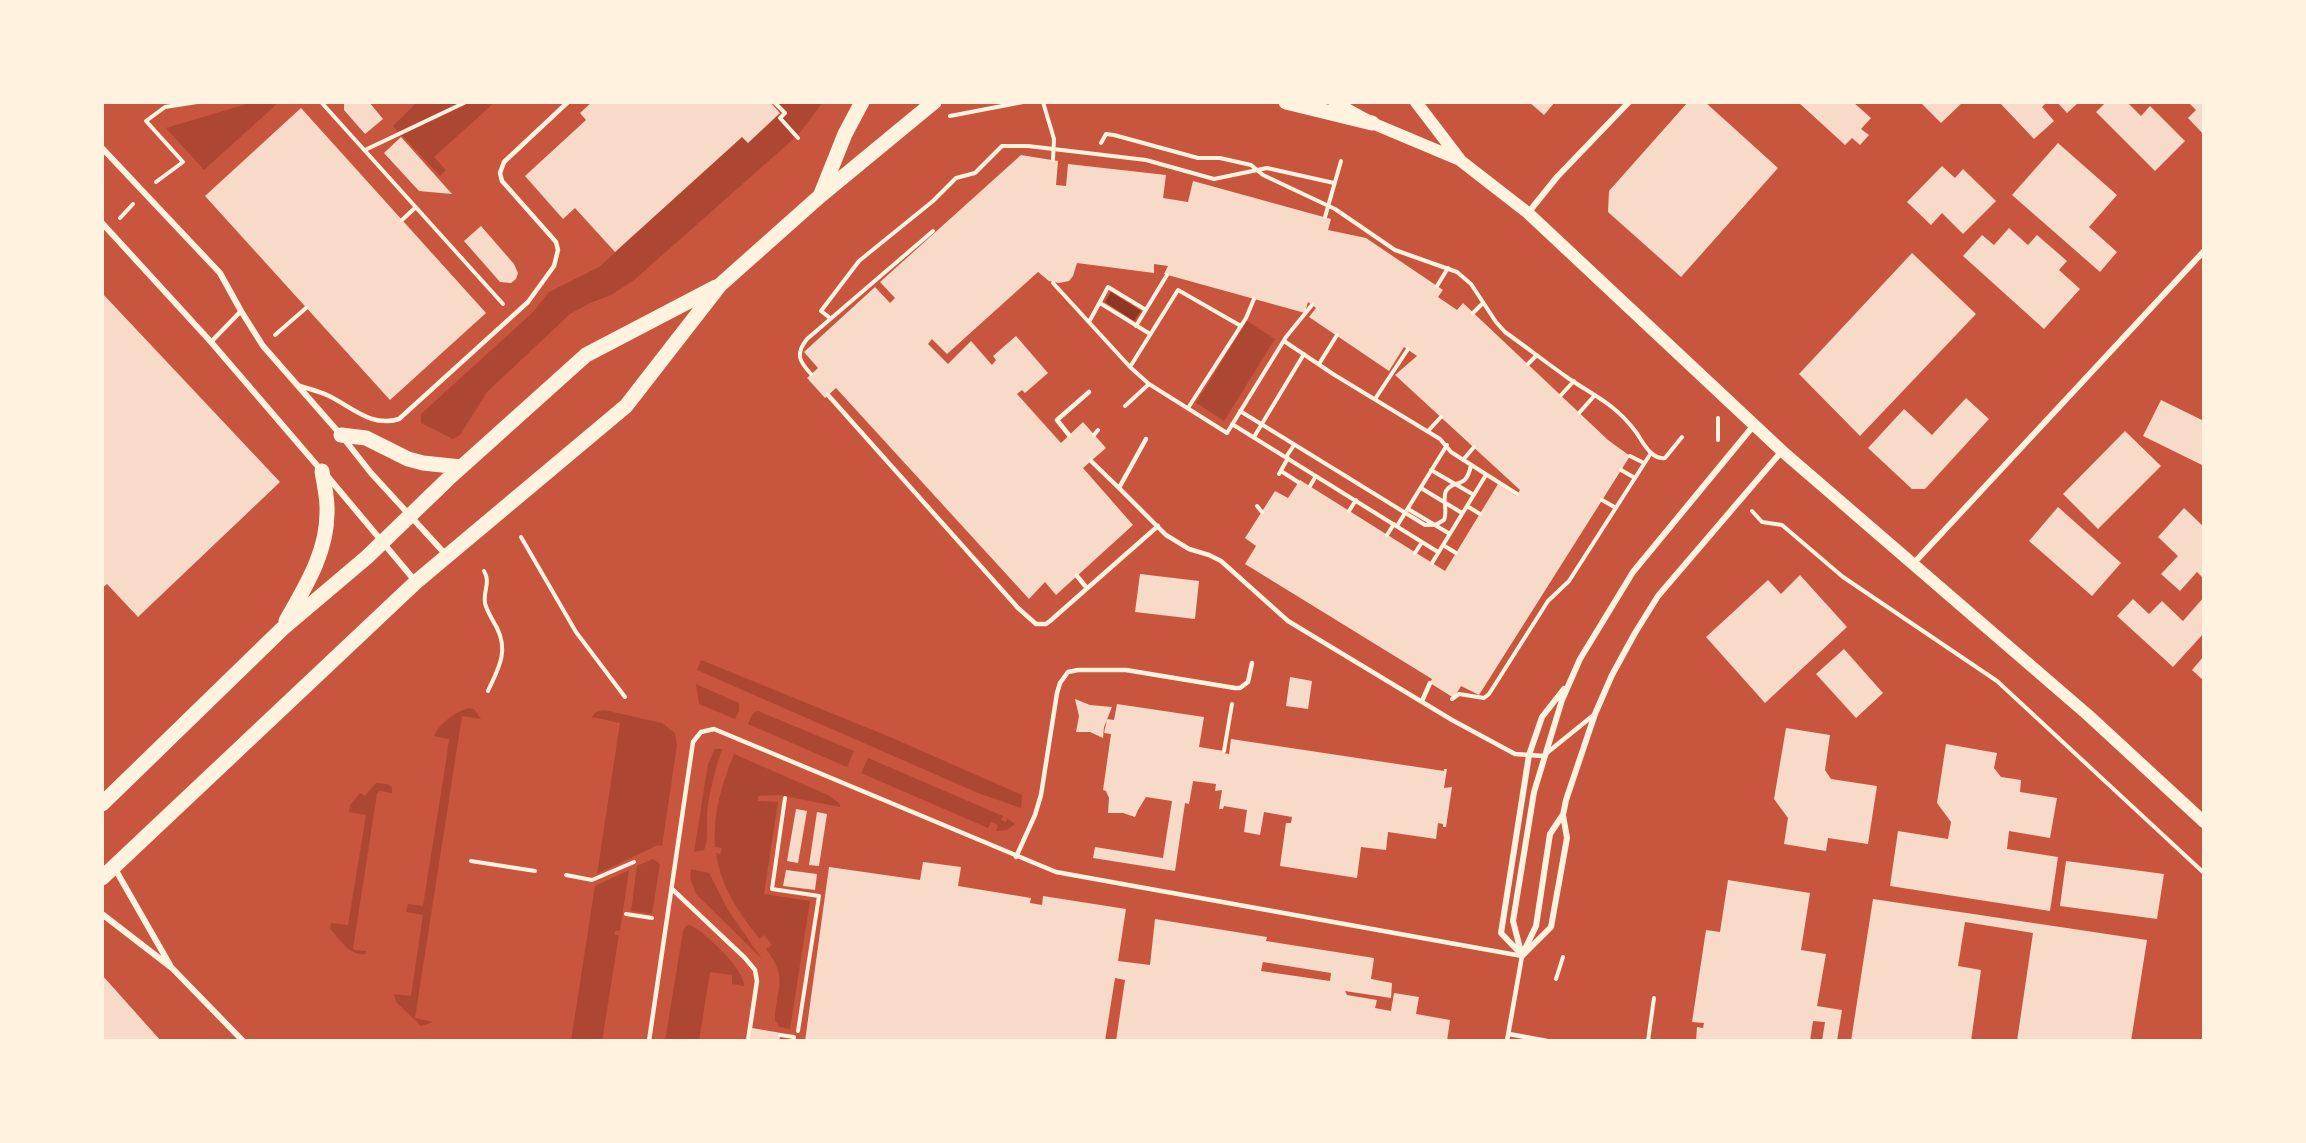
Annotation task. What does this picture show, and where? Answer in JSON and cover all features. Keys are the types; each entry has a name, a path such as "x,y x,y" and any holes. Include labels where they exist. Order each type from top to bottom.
{"main road":[{"path":"820,196 845,134 862,102"},
{"path":"102,878 416,582 626,406 720,285 820,196 934,102"},
{"path":"1286,102 1372,123"},
{"path":"1334,102 1372,123 1461,160"},
{"path":"1416,102 1461,160 1528,213 1782,451 2088,715 2204,822"},
{"path":"102,804 282,629 383,543 461,467 586,355 720,285"},
{"path":"341,435 366,438 408,459 423,463 461,467"},
{"path":"282,629 311,577 325,541 328,510 322,471"}],"street":[{"path":"1528,213 1557,177 1629,102"},
{"path":"102,148 220,273 263,346 371,473 447,556"},
{"path":"102,223 211,342 416,582"},
{"path":"1912,564 2204,251"},
{"path":"1522,956 1513,921 1534,792 1543,756 1580,659 1632,574 1754,424"},
{"path":"1522,956 1536,926 1550,834 1563,816 1595,714 1626,650 1658,597 1782,451"},
{"path":"1522,956 1500,933 1529,755 1542,717 1571,680"},
{"path":"1522,956 1551,927 1567,838 1563,816"},
{"path":"114,867 172,968"},
{"path":"102,914 172,968 243,1041"}],"lane":[{"path":"299,386 325,394 363,416 382,422 392,421 406,414 528,302 554,266 558,250 556,242 502,182 500,173 504,162 567,102"},
{"path":"211,342 241,311"},
{"path":"1070,435 1057,420 1089,392"},
{"path":"828,395 1033,622 1040,624 1050,621 1158,526"},
{"path":"1119,488 1146,439"},
{"path":"1091,461 1178,544 1221,561 1288,621 1444,715 1515,754 1543,756 1595,714"},
{"path":"1077,576 1086,587"},
{"path":"1016,857 1040,801 1057,693 1060,682 1068,672 1073,670 1126,670 1240,688 1248,682 1252,663"},
{"path":"1422,701 1430,683"},
{"path":"649,1041 693,742 701,732 714,729 1056,872 1079,878 1522,956 1508,1041"},
{"path":"672,889 755,970 757,981 748,1041"},
{"path":"1509,1034 1547,1041"}],"path":[{"path":"108,230 144,192 183,162 146,121 165,108 197,102"},
{"path":"321,102 513,316"},
{"path":"365,150 466,102"},
{"path":"774,102 784,113 780,118 798,138"},
{"path":"1000,108 1023,102"},
{"path":"1043,102 1054,139 1053,160"},
{"path":"1101,143 1106,134 1114,135 1198,158 1220,158 1251,165 1263,175 1328,206 1395,250 1448,268 1464,277 1505,332 1623,414 1651,453 1659,458 1665,458 1682,437"},
{"path":"830,318 821,311 859,261 933,201 956,178 975,173 1002,146 1099,152 1146,160 1214,179 1267,168 1334,183"},
{"path":"1325,217 1341,161"},
{"path":"402,220 416,207"},
{"path":"811,374 801,359 800,348 830,318 933,231"},
{"path":"1437,286 1448,268"},
{"path":"1136,326 1167,275"},
{"path":"1053,283 1130,367 1149,384 1227,433 1284,341 1312,305"},
{"path":"1089,322 1108,287 1146,310"},
{"path":"1130,367 1178,290 1241,326"},
{"path":"1188,409 1241,326 1254,299"},
{"path":"1100,303 1150,334"},
{"path":"1473,312 1483,303"},
{"path":"263,346 306,308"},
{"path":"1319,364 1337,335"},
{"path":"1284,341 1428,431 1451,452 1517,494"},
{"path":"1375,399 1408,350"},
{"path":"1254,437 1304,354"},
{"path":"1528,364 1537,355"},
{"path":"1561,395 1574,381"},
{"path":"1125,406 1149,384"},
{"path":"1717,471 1719,392"},
{"path":"1579,413 1595,395"},
{"path":"1240,411 1425,525 1435,525 1444,520 1445,493 1469,476 1471,465"},
{"path":"1428,431 1441,417"},
{"path":"1232,424 1438,552"},
{"path":"1094,435 1098,430"},
{"path":"1294,445 1280,473 1298,483"},
{"path":"1387,535 1406,512 1446,445"},
{"path":"1463,460 1474,447"},
{"path":"1444,715 1452,699 1459,694 1484,698 1489,694 1548,601 1569,581 1651,453"},
{"path":"1630,456 1644,464"},
{"path":"1431,470 1474,495"},
{"path":"1621,470 1635,478"},
{"path":"1432,563 1486,475"},
{"path":"1310,486 1316,476"},
{"path":"1421,488 1462,513"},
{"path":"1349,511 1356,500"},
{"path":"1602,500 1616,508"},
{"path":"1257,506 1262,512"},
{"path":"1467,506 1480,514"},
{"path":"1758,517 1762,522 1782,525 1842,576 1997,681 2204,873"},
{"path":"1435,525 1450,534"},
{"path":"521,537 576,632 625,697"},
{"path":"1415,553 1422,542"},
{"path":"1443,545 1456,552"},
{"path":"484,571 488,579 484,597 501,637 503,650 503,657 488,690"},
{"path":"1224,751 1233,700"},
{"path":"785,798 772,889 819,896 798,1031"},
{"path":"471,861 535,871"},
{"path":"566,876 591,880 634,862"},
{"path":"626,914 652,918"},
{"path":"1556,979 1563,957"},
{"path":"1648,1041 1654,998"},
{"path":"780,1035 794,1037 793,1041"}],"shaded area":[{"path":"253,102 279,102 204,170 166,128"},
{"path":"417,102 495,102 434,157 446,170 440,176 393,126"},
{"path":"779,102 823,102 798,135 634,280 611,295 570,314 487,392 460,435 453,439 421,423 421,414 532,313 549,292 599,267 742,137 748,142 780,113 774,106"},
{"path":"1111,292 1141,311 1134,321 1105,302"},
{"path":"1247,321 1275,339 1224,421 1196,403"},
{"path":"701,660 890,737 1022,795 1021,808 978,793 697,670"},
{"path":"696,684 739,703 739,711 735,719 699,704"},
{"path":"469,708 474,709 481,719 462,716 415,1018 433,1022 421,1026 396,1002 394,994 411,996 423,915 406,912 408,904 423,906 449,739 434,736 448,719"},
{"path":"604,710 662,723 675,733 677,745 662,846 658,845 597,874 620,723 592,717 596,712"},
{"path":"758,711 854,751 847,767 748,724 753,713"},
{"path":"715,749 722,749 708,803 706,846 704,850 694,852 708,764"},
{"path":"734,754 828,795 840,804 840,807 780,795 758,796 758,801 778,802 764,894 810,901 790,1029 780,1027 775,1020 780,983 777,968 766,949 772,945 764,935 760,939 738,909 726,888 718,865 716,853 720,854 722,848 715,847 717,811"},
{"path":"868,758 1003,816 1001,820 1006,822 1007,818 1015,824 1007,830 996,831 998,825 991,822 988,828 861,773"},
{"path":"376,783 392,787 392,793 379,791 377,794 353,948 367,951 365,954 359,954 345,946 330,929 331,923 348,925 366,815 349,812 350,805 360,793 365,796"},
{"path":"653,859 660,864 652,914 631,911 637,866"},
{"path":"691,869 709,873 728,910 762,959 696,894 690,878"},
{"path":"629,870 620,931 615,931 615,935 619,935 602,1041 571,1041 595,886"},
{"path":"690,925 723,952 743,979 744,986 732,984 732,975 710,972 699,1041 665,1041 683,931 686,926"}],"building":[{"path":"344,102 369,102 383,119 365,134 344,110"},
{"path":"592,102 770,102 780,113 748,143 742,137 615,252 575,208 563,219 525,176 586,120 580,113"},
{"path":"1529,102 1555,102 1544,115"},
{"path":"1688,102 1705,102 1778,168 1681,277 1608,212 1609,191"},
{"path":"1798,102 1853,102 1871,118 1861,129 1869,135 1860,145 1852,138 1845,145"},
{"path":"1920,102 1963,102 1941,123"},
{"path":"1999,102 2047,102 2042,107 2054,121 2034,139"},
{"path":"2057,102 2079,102 2067,113"},
{"path":"2106,102 2127,102 2141,116 2150,106 2185,141 2155,171 2096,112"},
{"path":"2188,102 2204,102 2204,135 2188,118 2196,110"},
{"path":"301,108 486,313 390,400 205,196"},
{"path":"401,137 452,194 419,191 384,153"},
{"path":"2058,143 2117,195 2089,227 2117,252 2100,272 2012,195"},
{"path":"1021,155 1058,161 1056,185 1066,186 1068,164 1166,175 1163,198 1188,202 1193,181 1331,219 1328,230 1366,238 1443,290 1438,297 1457,310 1463,303 1608,440 1630,456 1479,695 1461,686 1454,698 1430,683 1432,679 1245,564 1256,546 1245,538 1275,491 1288,498 1300,480 1445,571 1498,484 1516,496 1520,490 1395,375 1417,356 1404,347 1389,371 1309,317 1316,308 1308,302 1305,313 1164,274 1168,266 1154,264 1154,273 1077,263 1069,281 1059,283 1049,281 1038,272 947,354 932,339 928,344 948,364 971,341 992,365 996,360 993,356 1016,336 1048,373 1025,393 1022,390 1017,394 1061,443 1083,422 1106,448 1083,468 1133,525 1056,595 1045,582 1029,599 836,388 825,398 807,378 818,368 804,352 875,287 890,303 895,298 880,282"},
{"path":"1942,166 1955,178 1963,169 1996,201 1963,234 1942,213 1931,225 1907,202"},
{"path":"481,226 514,264 518,273 516,279 511,283 500,282 464,241"},
{"path":"2009,228 2028,245 2037,235 2067,261 2059,270 2080,289 2044,329 1963,256 1982,235 1994,245"},
{"path":"1912,253 1976,314 1860,436 1799,374"},
{"path":"102,293 280,482 138,617 107,584 102,588"},
{"path":"1966,398 1989,419 1925,489 1912,489 1868,448 1904,409 1932,435"},
{"path":"2161,400 2204,421 2204,466 2143,436"},
{"path":"2125,431 2161,466 2098,529 2063,494"},
{"path":"2058,507 2121,563 2092,596 2029,541"},
{"path":"2184,508 2204,527 2204,579 2197,572 2180,591 2161,574 2178,556 2158,537"},
{"path":"1140,574 1199,581 1195,619 1135,612"},
{"path":"1800,575 1847,627 1765,703 1706,637 1768,580 1781,594"},
{"path":"2204,597 2204,633 2173,667 2117,616 2133,599 2149,614 2162,601 2183,621"},
{"path":"1844,649 1883,693 1856,718 1816,674"},
{"path":"2204,656 2204,681 2192,670"},
{"path":"1290,677 1312,681 1308,709 1286,706"},
{"path":"1075,699 1090,705 1112,707 1104,727 1103,738 1090,732 1076,732 1079,716"},
{"path":"1117,704 1204,717 1199,747 1229,754 1231,739 1444,771 1447,769 1444,788 1452,787 1446,827 1438,823 1436,839 1388,832 1386,850 1361,847 1357,878 1280,866 1286,823 1291,823 1292,817 1264,812 1260,835 1244,832 1247,810 1224,806 1223,809 1219,809 1222,790 1215,791 1216,784 1193,781 1189,804 1185,803 1175,871 1093,858 1095,847 1163,858 1172,801 1146,797 1135,817 1123,813 1108,813 1109,798 1103,790 1111,734 1104,733 1107,719 1114,720"},
{"path":"1786,728 1830,735 1825,770 1831,779 1877,786 1868,844 1828,838 1826,851 1784,844 1788,818 1774,799"},
{"path":"1946,744 1997,753 1994,768 2001,777 2021,780 2020,792 2057,798 2050,838 2009,831 2007,849 2058,857 2050,911 1890,886 1898,831 1948,839 1951,822 1937,803"},
{"path":"796,809 807,811 798,863 787,861"},
{"path":"817,812 827,814 819,866 809,865"},
{"path":"2066,861 2164,874 2157,919 2060,906"},
{"path":"923,862 961,867 958,886 1031,898 1030,903 1042,905 1043,896 1126,909 1118,961 1150,965 1155,919 1267,937 1266,941 1374,958 1371,979 1392,983 1391,998 1345,991 1347,995 1377,1000 1375,1008 1391,1011 1394,993 1419,997 1416,1014 1450,1020 1447,1041 1116,1041 1125,980 1115,978 1105,1041 805,1041 829,867 920,880","holes":["1263,962 1331,973 1330,981 1261,971"]},
{"path":"786,870 817,874 815,890 783,886"},
{"path":"1728,880 1810,893 1801,950 1826,954 1817,1006 1842,1010 1837,1041 1822,1041 1825,1022 1813,1021 1810,1041 1696,1041 1697,1027 1703,1028 1704,1023 1692,1022 1706,930 1720,932"},
{"path":"1873,899 2147,940 2131,1041 2017,1041 2033,933 1965,922 1958,966 1981,970 1971,1041 1851,1041"},
{"path":"102,975 161,1041 102,1041"},
{"path":"752,1028 781,1033 779,1041 750,1041"}]}
